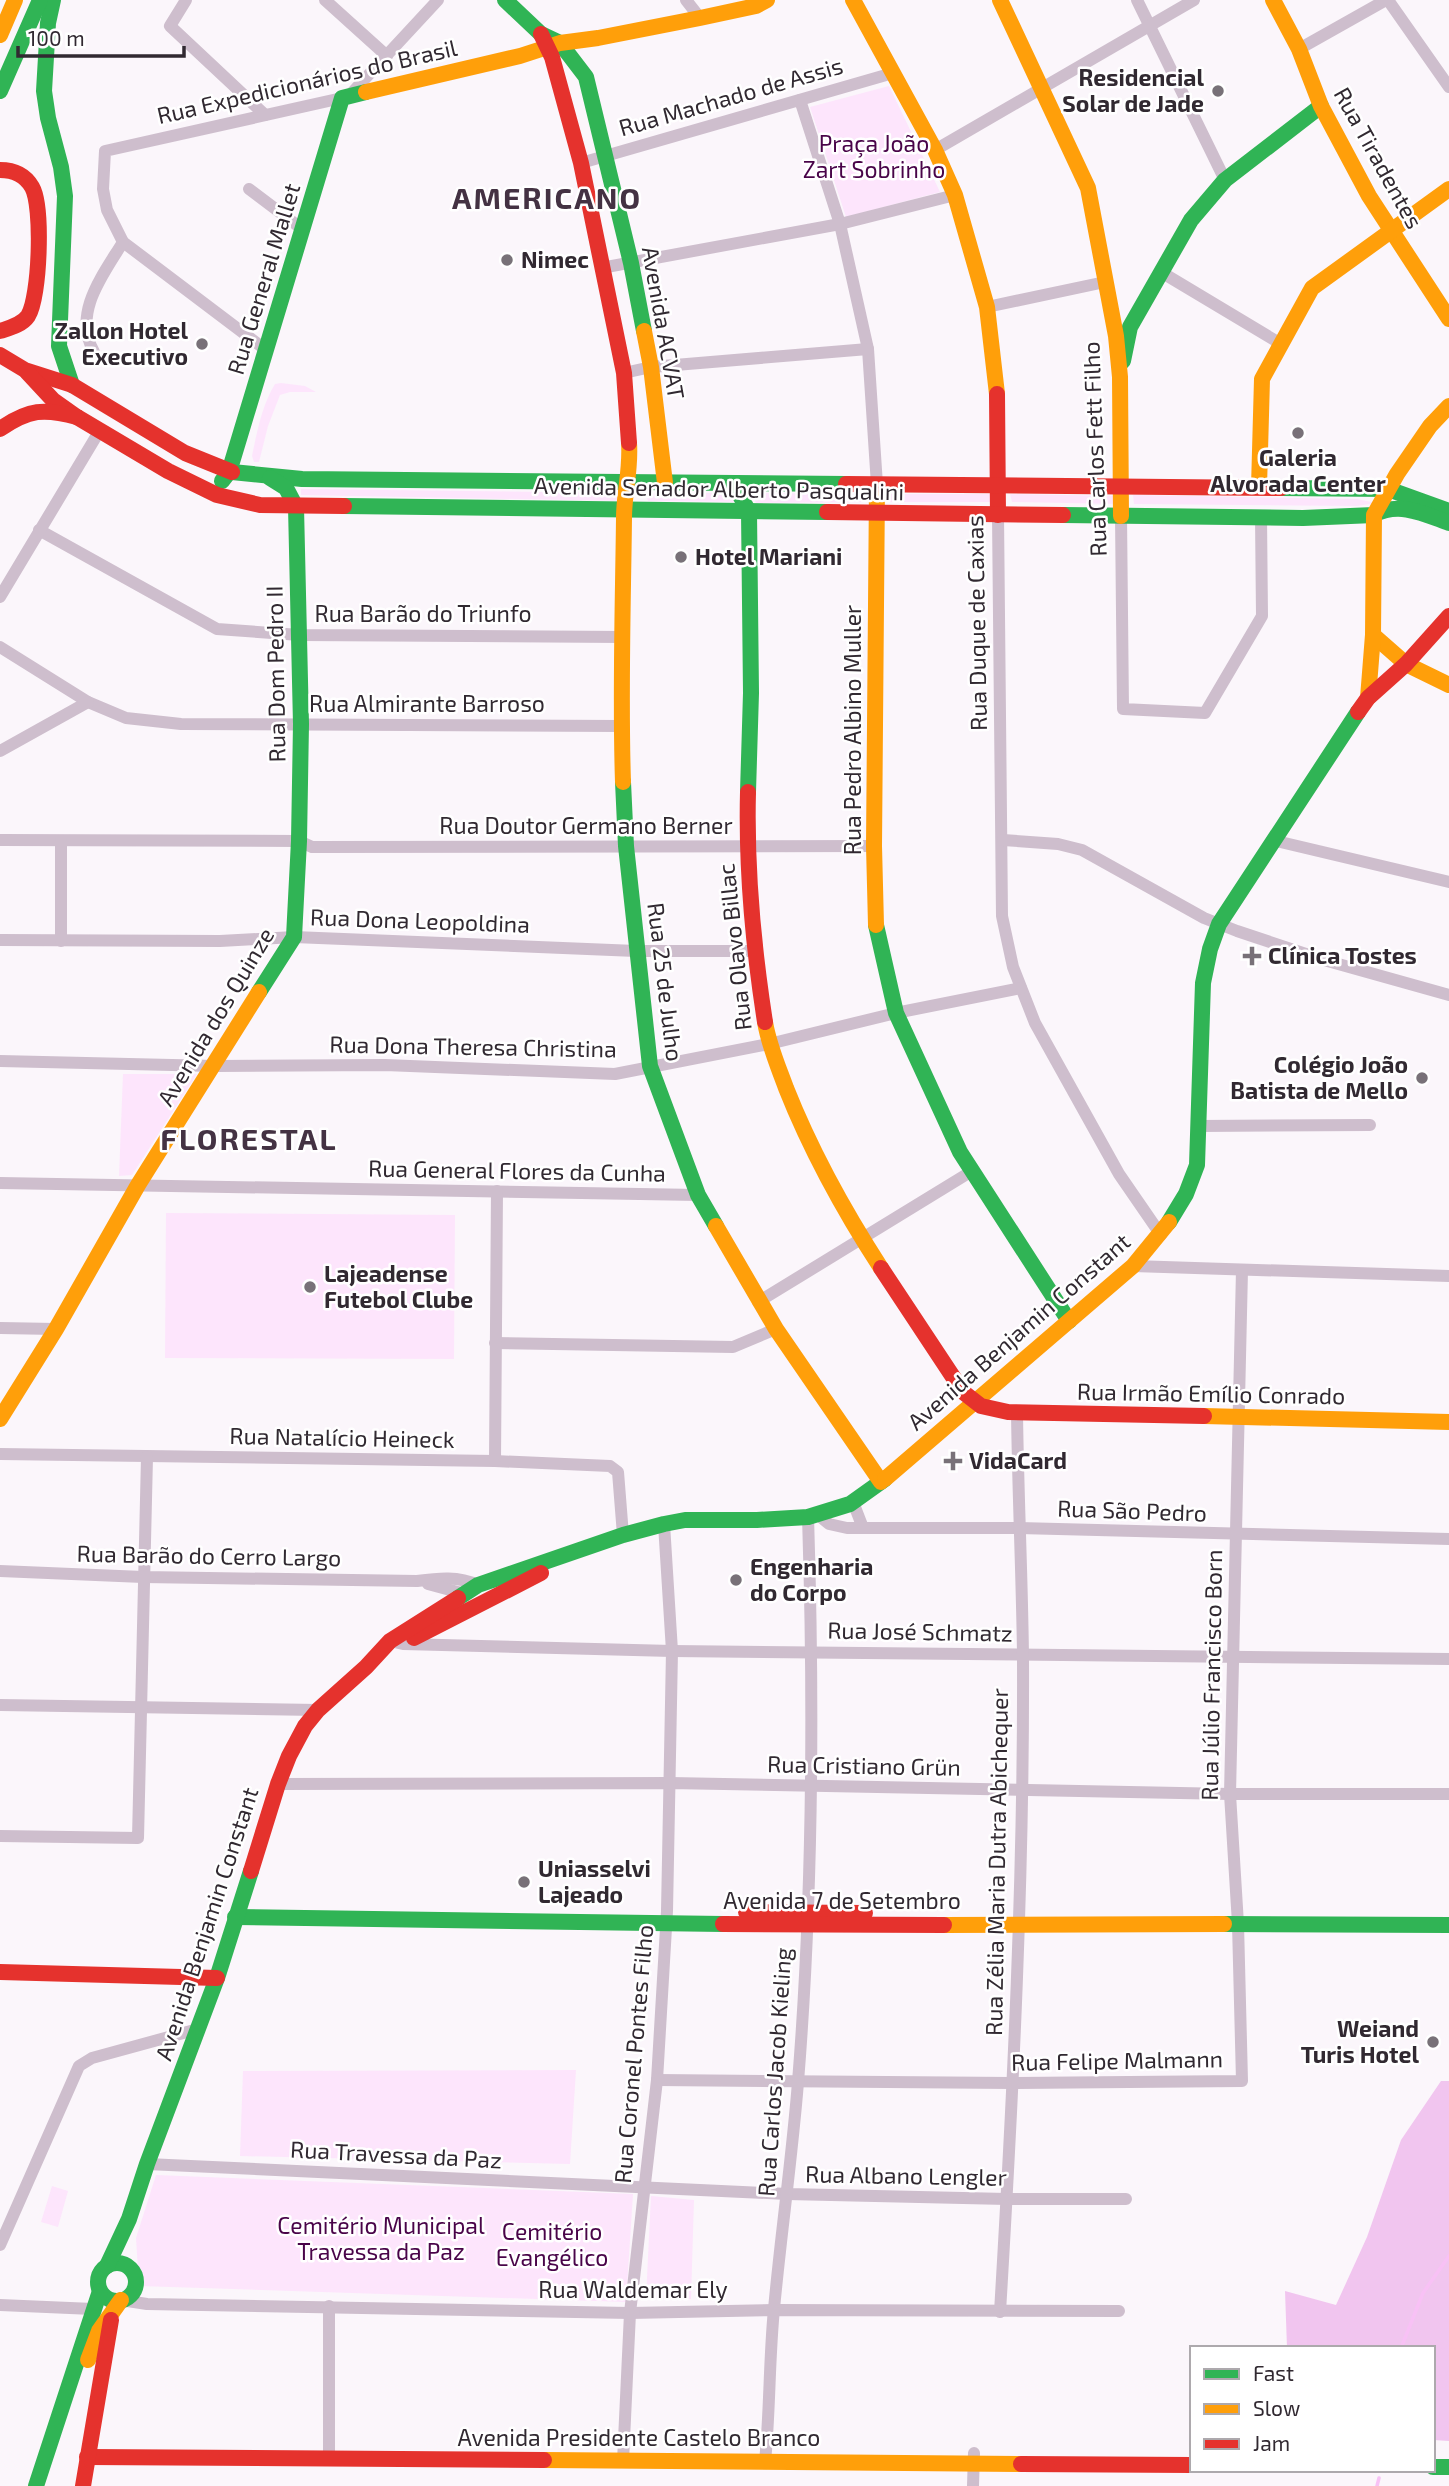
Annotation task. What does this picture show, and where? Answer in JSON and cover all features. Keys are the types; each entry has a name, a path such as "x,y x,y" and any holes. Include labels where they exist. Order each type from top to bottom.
{"main road":[{"path":"0,91 40,0"},
{"path":"53,0 48,23 44,91 65,196 60,346 72,385"},
{"path":"505,0 554,47"},
{"name":"Rua Expedicionários do Brasil","path":"345,97 554,47 595,41 755,6 767,0"},
{"name":"Rua Duque de Caxias","path":"853,0 935,150 955,195 987,307 997,395 998,515"},
{"path":"1000,0 1088,188 1109,301 1124,326"},
{"name":"Rua Tiradentes","path":"1273,0 1299,49 1321,106 1390,231 1449,319"},
{"path":"0,34 8,11"},
{"path":"586,76 587,54 595,41"},
{"name":"Avenida ACVAT","path":"554,47 586,76 631,263 651,368 665,483"},
{"name":"Avenida ACVAT","path":"554,47 624,373 631,466 624,511"},
{"name":"Rua General Mallet","path":"229,472 345,97"},
{"name":"Rua Carlos Fett Filho","path":"1121,516 1120,377 1124,326 1146,302 1191,220 1224,180 1321,106"},
{"path":"0,170 9,169 23,177 35,193 37,207 37,290 34,304 28,316 0,331"},
{"path":"1259,487 1262,379 1312,288 1449,188"},
{"name":"Avenida Senador Alberto Pasqualini","path":"0,355 24,370 53,400 77,417 168,471 217,495 260,505 1261,517 1374,515 1383,509 1403,508 1449,523"},
{"name":"Avenida Senador Alberto Pasqualini","path":"24,370 72,385 185,453 229,472 302,480 1388,489 1449,510"},
{"path":"1368,698 1373,635 1374,515 1430,426 1449,406"},
{"path":"0,429 20,415 35,411 53,410 77,417"},
{"path":"100,430 103,425 110,423 139,427"},
{"path":"168,471 215,483 222,482 229,472"},
{"path":"264,476 286,488 296,507"},
{"path":"723,484 737,490 750,512"},
{"name":"Rua Pedro Albino Muller","path":"877,485 874,846 876,928 895,1013 960,1152 1069,1321"},
{"name":"Rua Dom Pedro II","path":"296,507 301,724 299,841"},
{"name":"Rua 25 de Julho","path":"624,511 621,726 626,846 650,1066 698,1195 758,1301 881,1482"},
{"name":"Rua Olavo Billac","path":"750,512 751,692 747,848 754,951 769,1044 802,1128 861,1237 974,1404"},
{"name":"Avenida Benjamin Constant","path":"107,2266 129,2220 147,2164 217,1978 278,1784 305,1726 318,1710 397,1642 476,1596 594,1546 623,1535 684,1520 757,1520 812,1516 853,1502 974,1404 1133,1266 1161,1235 1181,1206 1197,1165 1203,983 1210,949 1219,924 1368,698 1406,664 1449,616"},
{"path":"1373,635 1406,664 1449,685"},
{"name":"Avenida dos Quinze","path":"0,1419 56,1329 138,1185 294,937 299,841"},
{"name":"Rua Irmão Emílio Conrado","path":"974,1404 992,1411 1017,1412 1449,1422"},
{"name":"Avenida 7 de Setembro","path":"237,1911 893,1919 1237,1919 1449,1914"},
{"name":"Avenida 7 de Setembro","path":"1237,1919 1449,1925"},
{"path":"0,1972 217,1978"},
{"name":"Avenida Benjamin Constant","path":"129,2220 130,2268"},
{"path":"36,2486 100,2291 99,2277 107,2266 116,2262 130,2268 135,2275 134,2291 121,2300 92,2347 47,2486"},
{"path":"100,2291 107,2298 121,2300"},
{"path":"83,2486 111,2316"},
{"name":"Avenida Presidente Castelo Branco","path":"88,2451 974,2458 1190,2455"},
{"name":"Avenida Presidente Castelo Branco","path":"974,2458 1190,2465"}],"street":[{"path":"187,0 170,26 265,115"},
{"path":"325,0 387,56"},
{"path":"345,97 438,0"},
{"path":"686,0 700,18"},
{"path":"1137,0 1224,180"},
{"path":"935,150 1194,0"},
{"path":"1299,49 1387,0 1449,87"},
{"name":"Rua Machado de Assis","path":"581,163 893,73"},
{"name":"Rua Expedicionários do Brasil","path":"123,242 110,218 105,200 102,172 105,151 345,97"},
{"name":"Rua Pedro Albino Muller","path":"800,100 840,224 868,349 877,485"},
{"path":"249,189 302,229"},
{"path":"601,268 840,224 955,195"},
{"path":"93,352 85,326 87,309 101,278 123,242 266,350"},
{"path":"1161,272 1282,344"},
{"path":"987,307 1105,282"},
{"path":"624,373 651,368 868,349"},
{"path":"0,597 100,430"},
{"name":"Rua Duque de Caxias","path":"998,515 1002,916 1013,967 1035,1023 1068,1085 1119,1174 1161,1235"},
{"name":"Rua Carlos Fett Filho","path":"1121,516 1123,709 1205,712 1262,616 1261,517"},
{"name":"Rua Barão do Triunfo","path":"39,530 217,629 300,635 622,636"},
{"name":"Rua Almirante Barroso","path":"0,648 88,702 126,718 181,724 621,726"},
{"path":"0,751 88,702"},
{"name":"Rua Doutor Germano Berner","path":"0,840 299,841 312,847 874,846"},
{"path":"1003,840 1058,844 1082,850 1219,924 1324,960 1449,995"},
{"path":"1272,840 1449,882"},
{"path":"61,841 61,941"},
{"name":"Rua Dona Leopoldina","path":"0,940 220,941 294,937 636,951 754,951"},
{"name":"Rua Dona Theresa Christina","path":"0,1061 215,1066 385,1065 615,1073 769,1044 895,1013 1021,988"},
{"path":"1199,1126 1370,1125"},
{"path":"758,1301 972,1171"},
{"name":"Rua General Flores da Cunha","path":"0,1183 698,1195"},
{"path":"495,1461 497,1191"},
{"path":"1133,1266 1449,1276"},
{"name":"Rua Júlio Francisco Born","path":"1241,2081 1237,1919 1230,1794 1242,1270"},
{"path":"0,1328 56,1329"},
{"path":"495,1343 733,1347 776,1329"},
{"name":"Rua Zélia Maria Dutra Abichequer","path":"1000,2312 1012,2083 1021,1789 1023,1655 1017,1412"},
{"name":"Rua Natalício Heineck","path":"0,1454 495,1461 615,1468 618,1472 623,1535"},
{"path":"0,1836 138,1838 147,1457"},
{"path":"853,1502 863,1528"},
{"name":"Rua São Pedro","path":"812,1516 828,1524 863,1528 1019,1528 1449,1539"},
{"name":"Rua Carlos Jacob Kieling","path":"766,2457 774,2310 798,2082 807,1918 812,1786 812,1516"},
{"name":"Rua Coronel Pontes Filho","path":"624,2456 630,2313 657,2080 666,1917 672,1651 664,1524"},
{"name":"Rua Barão do Cerro Largo","path":"0,1571 143,1577 417,1581 456,1578 464,1579 476,1596"},
{"name":"Rua José Schmatz","path":"397,1642 672,1651 1449,1659"},
{"path":"0,1705 318,1710"},
{"name":"Rua Cristiano Grün","path":"278,1784 670,1783 1230,1794 1449,1794"},
{"path":"0,2245 79,2066 92,2058 198,2029"},
{"name":"Rua Felipe Malmann","path":"657,2080 1012,2083 1241,2081"},
{"name":"Rua Travessa da Paz","path":"147,2164 644,2187"},
{"name":"Rua Albano Lengler","path":"644,2187 787,2194 1126,2199"},
{"name":"Rua Waldemar Ely","path":"121,2300 147,2304 630,2313 774,2310 1119,2311"},
{"path":"0,2305 93,2309"},
{"path":"329,2306 329,2453"},
{"path":"973,2486 974,2458"}],"green space":[{"name":"Praça João Zart Sobrinho","path":"889,86 940,192 846,217 810,107"},
{"path":"275,384 305,386 316,392 290,392 280,395 268,426 259,462 254,462 252,456 263,410"},
{"path":"301,489 624,493 623,501 301,495"},
{"path":"646,493 731,493 738,502 648,501"},
{"path":"750,493 868,494 868,502 756,503"},
{"path":"884,494 991,494 991,502 885,502"},
{"path":"1010,494 1113,496 1118,504 1012,502"},
{"path":"1133,495 1357,499 1376,503 1357,506 1134,504"},
{"path":"123,1074 197,1074 132,1175 119,1176"},
{"name":"Lajeadense Futebol Clube","path":"166,1213 455,1215 454,1359 165,1358"},
{"path":"576,2070 570,2164 240,2156 243,2071"},
{"name":"Cemitério Municipal Travessa da Paz","path":"156,2175 633,2194 626,2302 139,2286 136,2238"},
{"path":"52,2186 68,2191 58,2227 41,2222"},
{"path":"651,2196 694,2200 691,2299 646,2298"}],"shaded area":[{"path":"1441,2081 1449,2081 1449,2441 1435,2440 1435,2346 1287,2346 1285,2291 1336,2305 1367,2237 1401,2140"}],"waterway":[{"path":"1402,2346 1423,2293 1449,2256"},
{"path":"1377,2486 1379,2478"}],"traffic: fast":[{"path":"0,91 40,0"},
{"path":"53,0 48,23 44,91 65,196 59,346 72,385"},
{"path":"505,0 541,34 560,43 586,77 631,263 644,331"},
{"path":"222,481 229,472 342,98 366,92"},
{"path":"1123,361 1130,327 1191,220 1225,180 1321,106"},
{"path":"232,472 302,479 846,484"},
{"path":"259,992 294,937 299,841 301,724 296,507 286,488 270,478"},
{"path":"724,484 737,490 749,512 751,693 748,792"},
{"path":"1281,488 1388,489 1449,511"},
{"path":"344,506 827,512"},
{"path":"1063,515 1303,518 1374,515 1402,509 1449,523"},
{"path":"1169,1222 1186,1194 1197,1165 1203,983 1210,949 1219,924 1358,712"},
{"path":"623,782 626,846 650,1066 698,1195 716,1226"},
{"path":"876,925 896,1013 960,1152 1069,1321"},
{"path":"458,1598 478,1585 623,1535 685,1520 808,1517 850,1504 885,1479"},
{"path":"107,2266 129,2219 217,1978 251,1871"},
{"path":"235,1917 723,1924"},
{"path":"1224,1924 1449,1925"},
{"path":"117,2263 130,2269 136,2282 130,2295 117,2301 104,2295 98,2282 104,2269 117,2263"},
{"path":"36,2486 100,2291"},
{"path":"1435,2467 1449,2467"}],"traffic: slow":[{"path":"0,35 15,0"},
{"path":"366,92 520,56 560,43 700,18 756,6 767,0"},
{"path":"853,0 935,150 955,195 987,307 997,394"},
{"path":"1000,0 1088,188 1116,336 1120,377 1121,516"},
{"path":"1273,0 1299,49 1321,106 1369,196 1449,319"},
{"path":"1259,487 1262,379 1312,288 1449,189"},
{"path":"644,331 665,483"},
{"path":"1368,698 1373,635 1374,515 1397,474 1430,426 1449,406"},
{"path":"623,782 624,518 629,443"},
{"path":"876,925 874,846 877,485"},
{"path":"1373,635 1406,664 1449,685"},
{"path":"0,1419 56,1329 138,1185 259,992"},
{"path":"765,1022 777,1064 806,1135 841,1203 881,1268"},
{"path":"885,1479 1133,1266 1169,1222"},
{"path":"716,1226 776,1329 881,1482"},
{"path":"1204,1416 1449,1422"},
{"path":"944,1925 1224,1924"},
{"path":"88,2360 99,2331 121,2300"},
{"path":"544,2460 1021,2464"}],"traffic: jam":[{"path":"541,34 552,57 581,163 624,373 629,443"},
{"path":"0,170 18,174 32,187 39,231 32,306 22,322 0,331"},
{"path":"0,355 25,370 72,385 185,453 232,472"},
{"path":"27,372 53,400 77,417 168,471 217,495 260,505 344,506"},
{"path":"997,394 998,515"},
{"path":"0,429 20,417 37,412 55,412 77,417"},
{"path":"846,484 1281,488"},
{"path":"827,512 1063,515"},
{"path":"1358,712 1368,698 1406,664 1449,616"},
{"path":"748,792 751,907 765,1022"},
{"path":"881,1268 963,1392 981,1406 1008,1412 1204,1416"},
{"path":"414,1638 541,1573"},
{"path":"251,1871 278,1784 305,1726 318,1710 366,1667 390,1641 458,1598"},
{"path":"746,1912 865,1913"},
{"path":"723,1924 944,1925"},
{"path":"0,1972 217,1978"},
{"path":"83,2486 111,2320"},
{"path":"87,2457 544,2460"},
{"path":"1021,2464 1190,2465"}],"place":[{"name":"Residencial Solar de Jade","path":"1218,91"},
{"name":"Nimec","path":"507,260"},
{"name":"Zallon Hotel Executivo","path":"202,344"},
{"name":"Galeria Alvorada Center","path":"1298,433"},
{"name":"Hotel Mariani","path":"681,557"},
{"name":"Clínica Tostes","path":"1252,956"},
{"name":"Colégio João Batista de Mello","path":"1422,1078"},
{"name":"Lajeadense Futebol Clube","path":"310,1287"},
{"name":"VidaCard","path":"953,1461"},
{"name":"Engenharia do Corpo","path":"736,1580"},
{"name":"Uniasselvi Lajeado","path":"524,1882"},
{"name":"Weiand Turis Hotel","path":"1433,2042"}],"district":[{"name":"AMERICANO","path":"547,199"},
{"name":"FLORESTAL","path":"249,1140"}],"park label":[{"name":"Cemitério Evangélico","path":"552,2245"}]}
